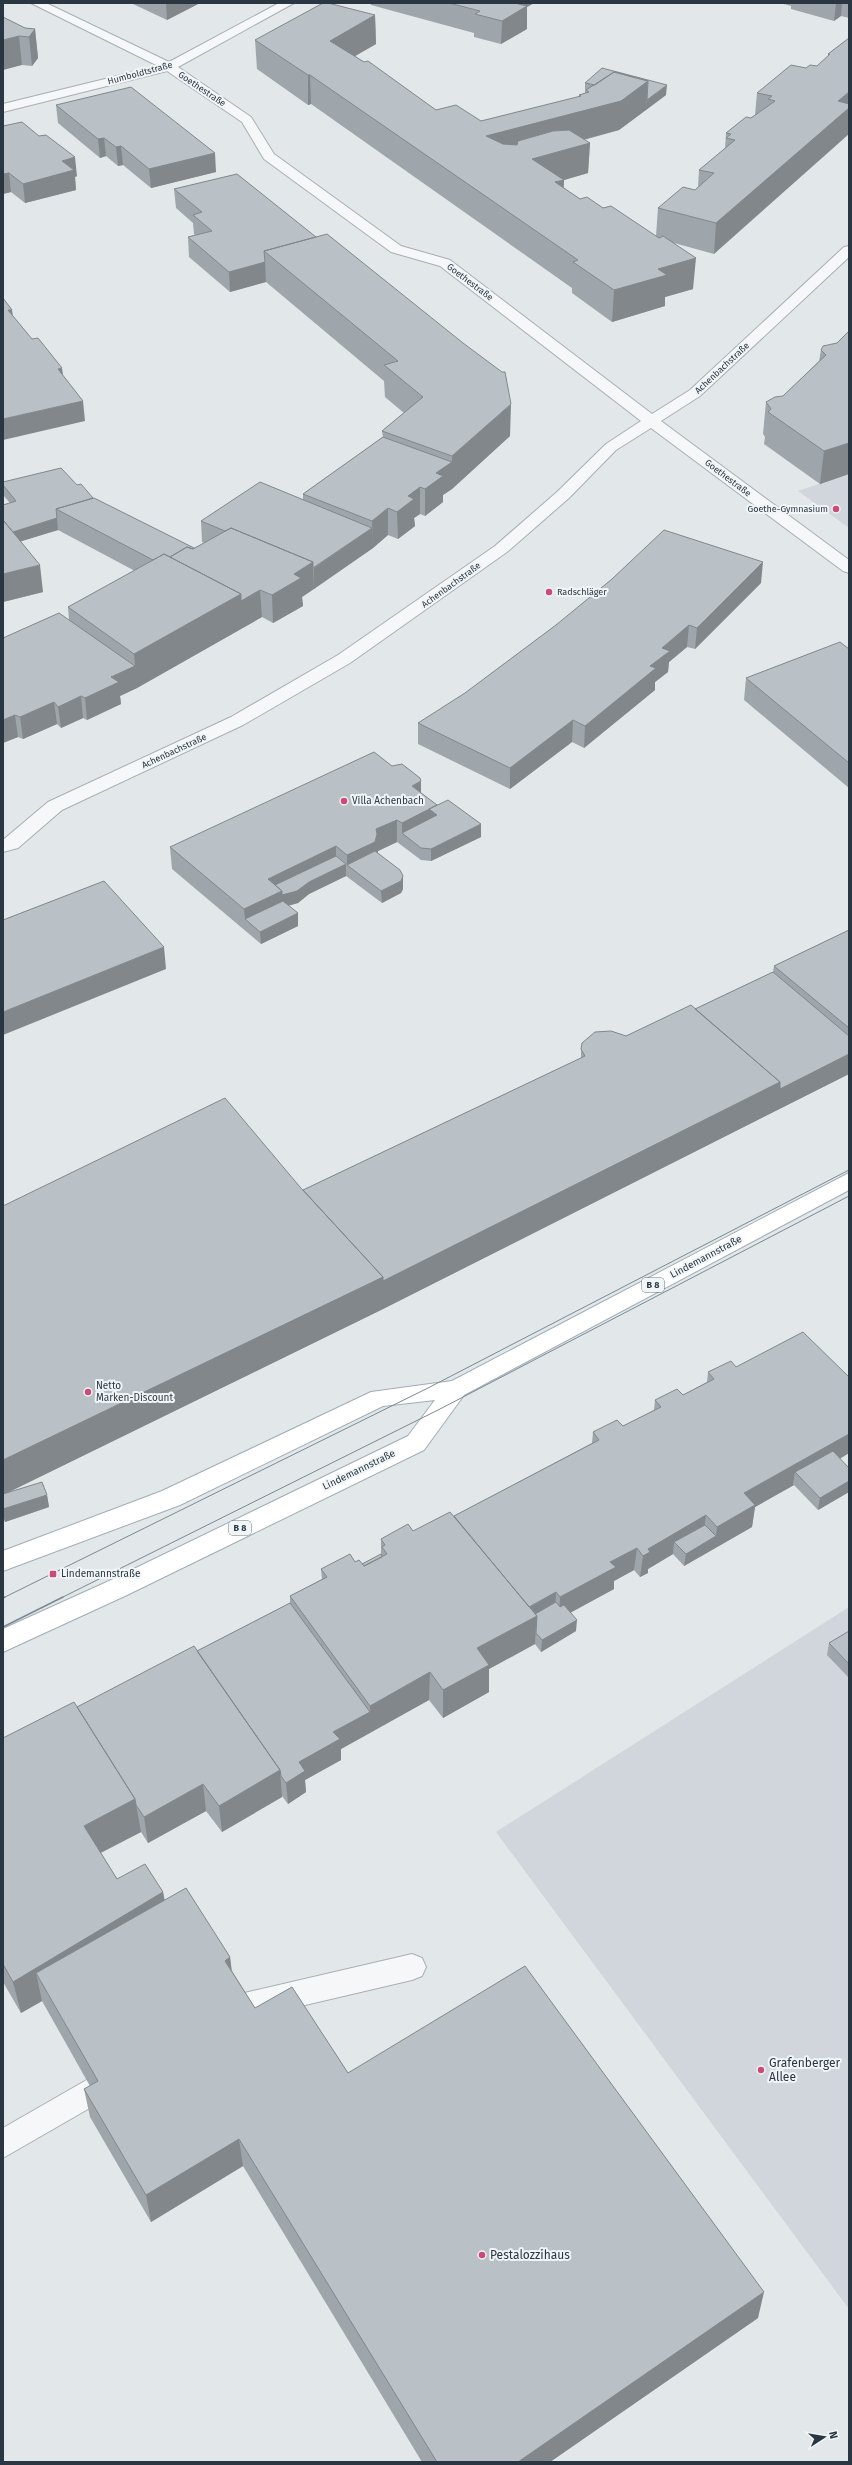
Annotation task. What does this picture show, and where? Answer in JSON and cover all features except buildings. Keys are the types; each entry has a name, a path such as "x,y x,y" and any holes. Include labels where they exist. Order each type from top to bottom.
{"main road":[{"name":"Lindemannstraße","path":"3,1561 170,1498 379,1398 456,1389 849,1181"},
{"name":"Lindemannstraße","path":"3,1641 125,1585 416,1443 456,1389"}],"street":[{"name":"Goethestraße","path":"37,3 169,67 246,120 269,156 396,249 445,263 849,568"},
{"name":"Humboldtstraße","path":"3,108 169,67 288,3"},
{"name":"Achenbachstraße","path":"3,846 10,844 55,806 237,721 344,659 501,549 562,496 611,447 695,393 849,250"},
{"path":"200,2030 240,2007 412,1967"},
{"path":"3,2144 133,2068"}],"shaded area":[{"name":"Goethe-Gymnasium","path":"849,474 849,528 798,491"},
{"name":"Grafenberger Allee","path":"849,1607 849,2309 496,1832"}],"tram line":[{"path":"5,1597 3,1598 428,1388 849,1170"},
{"path":"61,1598 440,1409 849,1196"},
{"path":"3,1627 61,1598"}],"place":[{"name":"Goethe-Gymnasium","path":"836,509"},
{"name":"Radschläger","path":"549,592"},
{"name":"Villa Achenbach","path":"344,801"},
{"name":"Netto Marken-Discount","path":"88,1392"},
{"name":"Lindemannstraße","path":"53,1574"},
{"name":"Grafenberger Allee","path":"761,2070"},
{"name":"Pestalozzihaus","path":"482,2255"}]}
